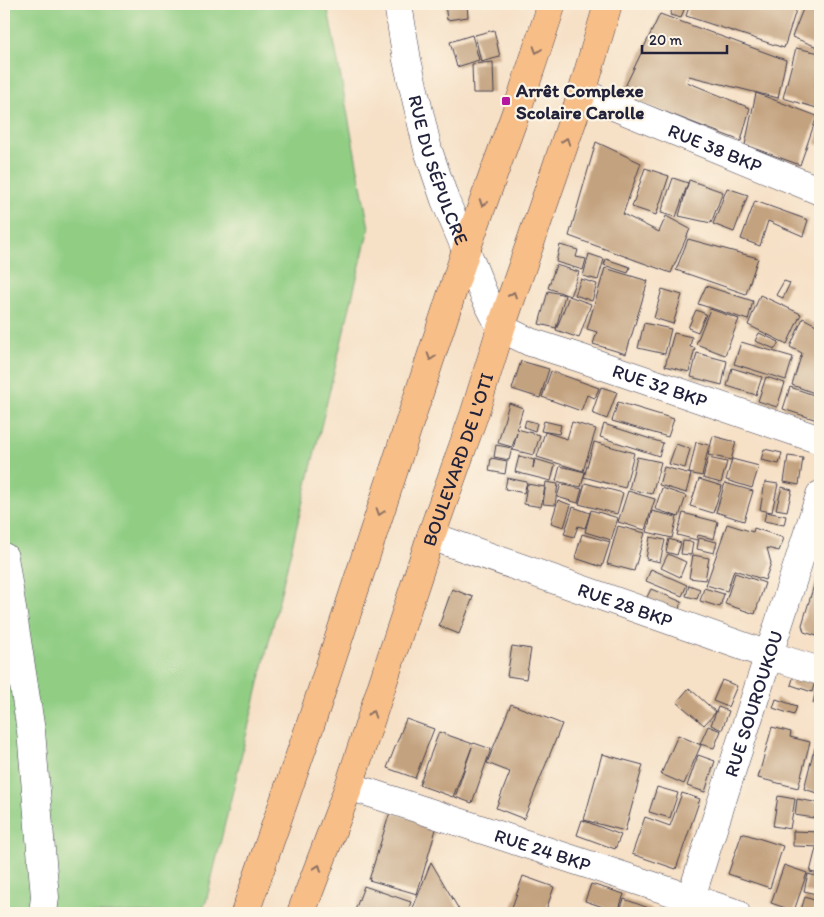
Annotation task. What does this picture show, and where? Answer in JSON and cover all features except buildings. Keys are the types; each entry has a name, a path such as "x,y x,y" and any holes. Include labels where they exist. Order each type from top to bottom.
{"main road":[{"path":"245,913 311,723 466,250 552,4"},
{"name":"BOULEVARD DE L'OTI","path":"301,913 348,786 431,536 474,415 501,328 582,92 608,4"}],"street":[{"name":"RUE DU SÉPULCRE","path":"398,4 407,60 428,150 445,200 484,295 501,328"},
{"name":"RUE 38 BKP","path":"582,92 820,190"},
{"name":"RUE 32 BKP","path":"501,328 530,342 820,440"},
{"name":"RUE SOUROUKOU","path":"688,906 820,494"},
{"name":"RUE 28 BKP","path":"431,536 820,671"},
{"path":"4,557 31,731 45,897 43,913"},
{"name":"RUE 24 BKP","path":"348,786 688,906 736,913"}],"green space":[{"path":"4,4 327,4 369,228 206,902 201,913 4,913"}],"place":[{"name":"Arrêt Complexe Scolaire Carolle","path":"506,101"}]}
